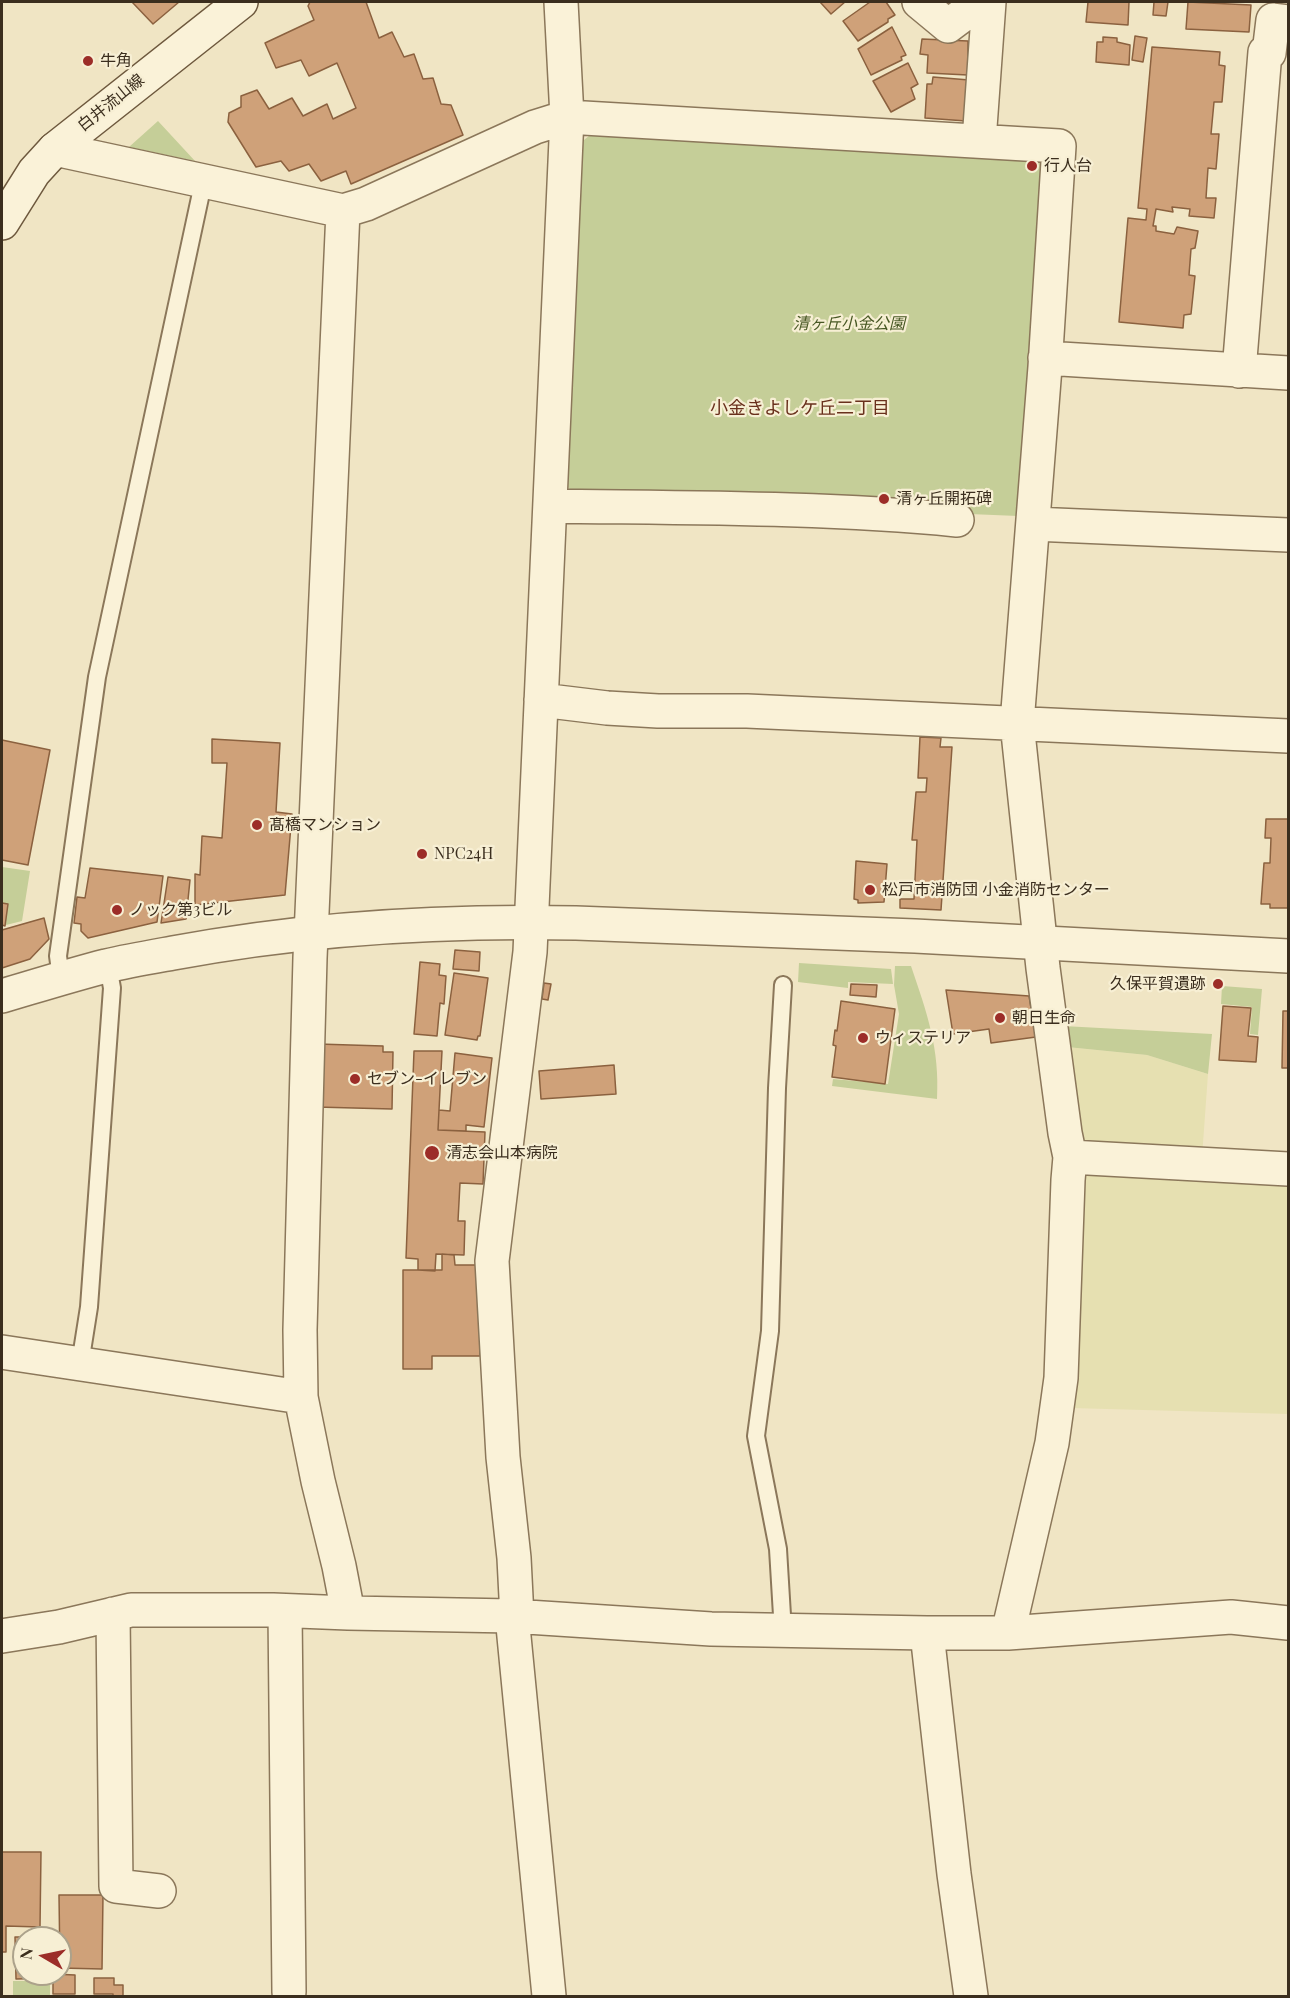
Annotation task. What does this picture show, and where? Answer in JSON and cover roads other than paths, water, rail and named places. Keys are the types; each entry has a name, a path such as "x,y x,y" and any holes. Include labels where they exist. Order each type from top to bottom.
{"street":[{"name":"白井流山線","path":"2,223 34,172 55,149 241,2"},
{"path":"549,1996 514,1617 514,1558 503,1457 492,1261 530,952 567,117 561,2"},
{"path":"919,2 948,26 980,2"},
{"path":"979,141 989,2"},
{"path":"1239,371 1265,52 1269,53 1273,20 1288,22"},
{"path":"55,149 343,210 366,204 535,127 567,117 1059,146 1046,358 1017,723 1040,944 1065,1133 1071,1157 1068,1180 1061,1378 1052,1443 1008,1633"},
{"path":"343,210 311,932 300,1397 348,1613"},
{"path":"1046,358 1288,373"},
{"path":"550,506 710,508 912,516 957,520"},
{"path":"1033,524 1288,535"},
{"path":"541,700 607,708 648,710 747,711 1288,736"},
{"path":"2,996 108,966 229,943 311,932 393,925 531,922 915,936 1288,956"},
{"path":"1071,1157 1288,1168"},
{"path":"2,1352 300,1397"},
{"path":"2,1636 58,1627 131,1610 285,1611 514,1617 783,1632 1008,1633 1231,1617 1288,1623"},
{"path":"285,1611 289,1992"},
{"path":"113,1614 116,1886 159,1891"},
{"path":"927,1633 954,1874 971,1996"}],"lane":[{"path":"62,978 58,956 97,677 204,179"},
{"path":"80,1364 88,1307 112,988 108,966"},
{"path":"783,985 777,1088 770,1330 756,1436 778,1549 783,1632"}],"place":[{"name":"牛角","path":"88,61"},
{"name":"行人台","path":"1032,166"},
{"name":"清ヶ丘開拓碑","path":"884,499"},
{"name":"髙橋マンション","path":"257,825"},
{"name":"NPC24H","path":"422,854"},
{"name":"松戸市消防団 小金消防センター","path":"870,890"},
{"name":"ノック第3ビル","path":"117,910"},
{"name":"久保平賀遺跡","path":"1218,984"},
{"name":"朝日生命","path":"1000,1018"},
{"name":"ウィステリア","path":"863,1038"},
{"name":"セブン-イレブン","path":"355,1079"},
{"name":"清志会山本病院","path":"432,1153"}],"district":[{"name":"小金きよしケ丘二丁目","path":"800,408"}],"park label":[{"name":"清ヶ丘小金公園","path":"849,324"}]}
